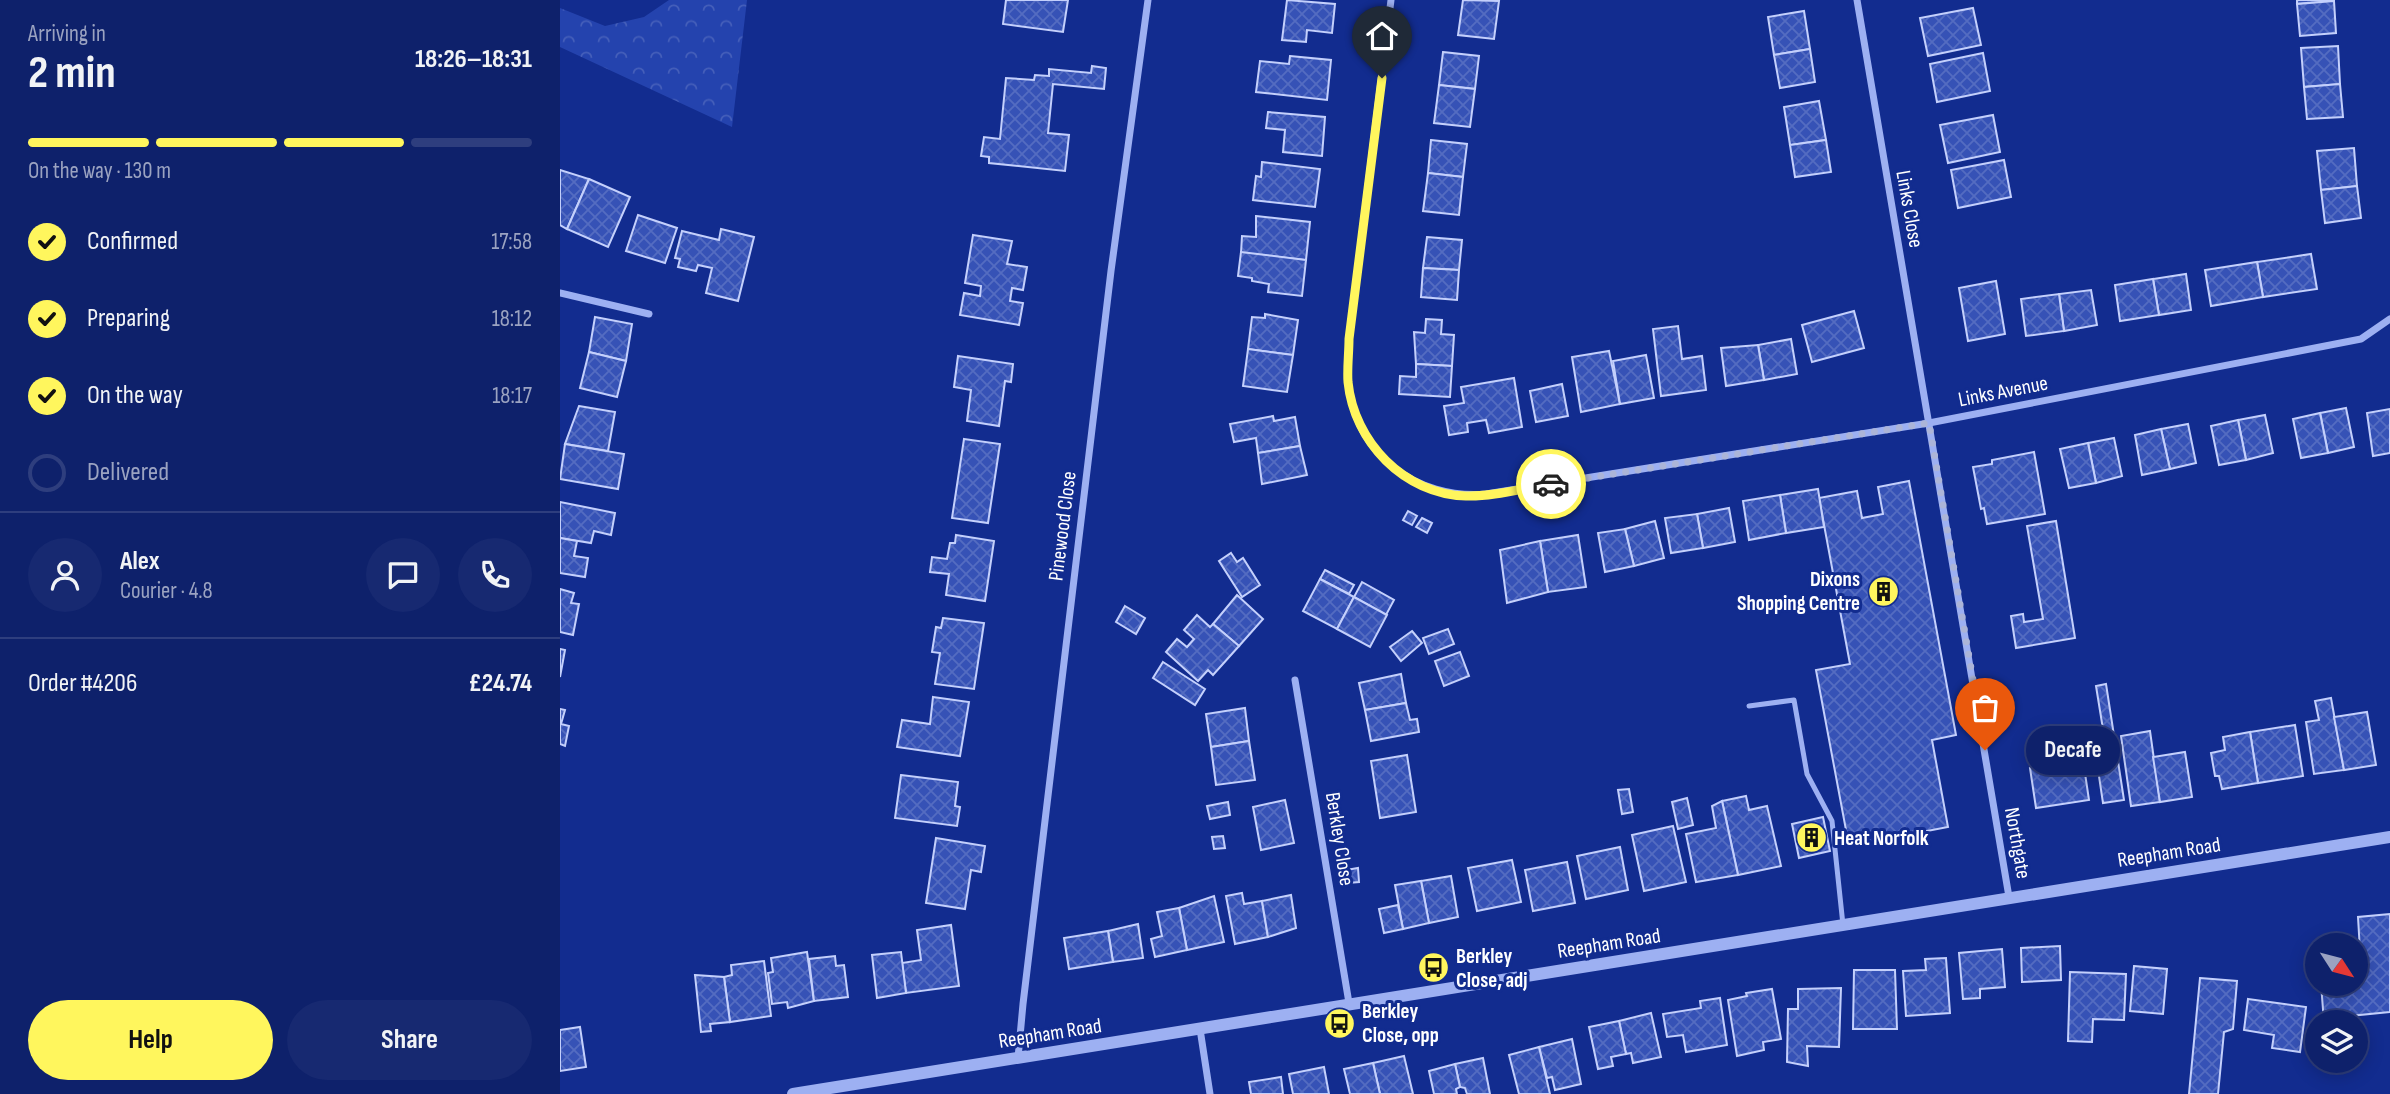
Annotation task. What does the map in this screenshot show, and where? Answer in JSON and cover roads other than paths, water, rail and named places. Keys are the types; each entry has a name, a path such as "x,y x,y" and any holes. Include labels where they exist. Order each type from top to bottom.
{"street":[{"name":"Pinewood Close","path":"1018,1058 1111,271 1148,0"},
{"name":"Links Avenue","path":"1391,0 1349,339 1348,382 1354,412 1369,444 1390,467 1417,483 1442,492 1465,496 1929,423 2361,339 2390,318"},
{"name":"Links Close","path":"1857,0 1929,423"},
{"path":"560,293 649,314"},
{"name":"Northgate","path":"1929,423 2010,897"},
{"name":"Berkley Close","path":"1295,680 1349,1003"},
{"name":"Reepham Road","path":"793,1094 2390,837"},
{"path":"1200,1029 1210,1094"}],"lane":[{"path":"1749,706 1794,700 1807,774 1832,821 1843,925"}],"place":[{"name":"Dixons Shopping Centre","path":"1883,591"},
{"name":"Decafe","path":"1985,750"},
{"name":"Heat Norfolk","path":"1811,838"},
{"name":"Berkley Close, adj","path":"1433,968"},
{"name":"Berkley Close, opp","path":"1339,1023"}]}
